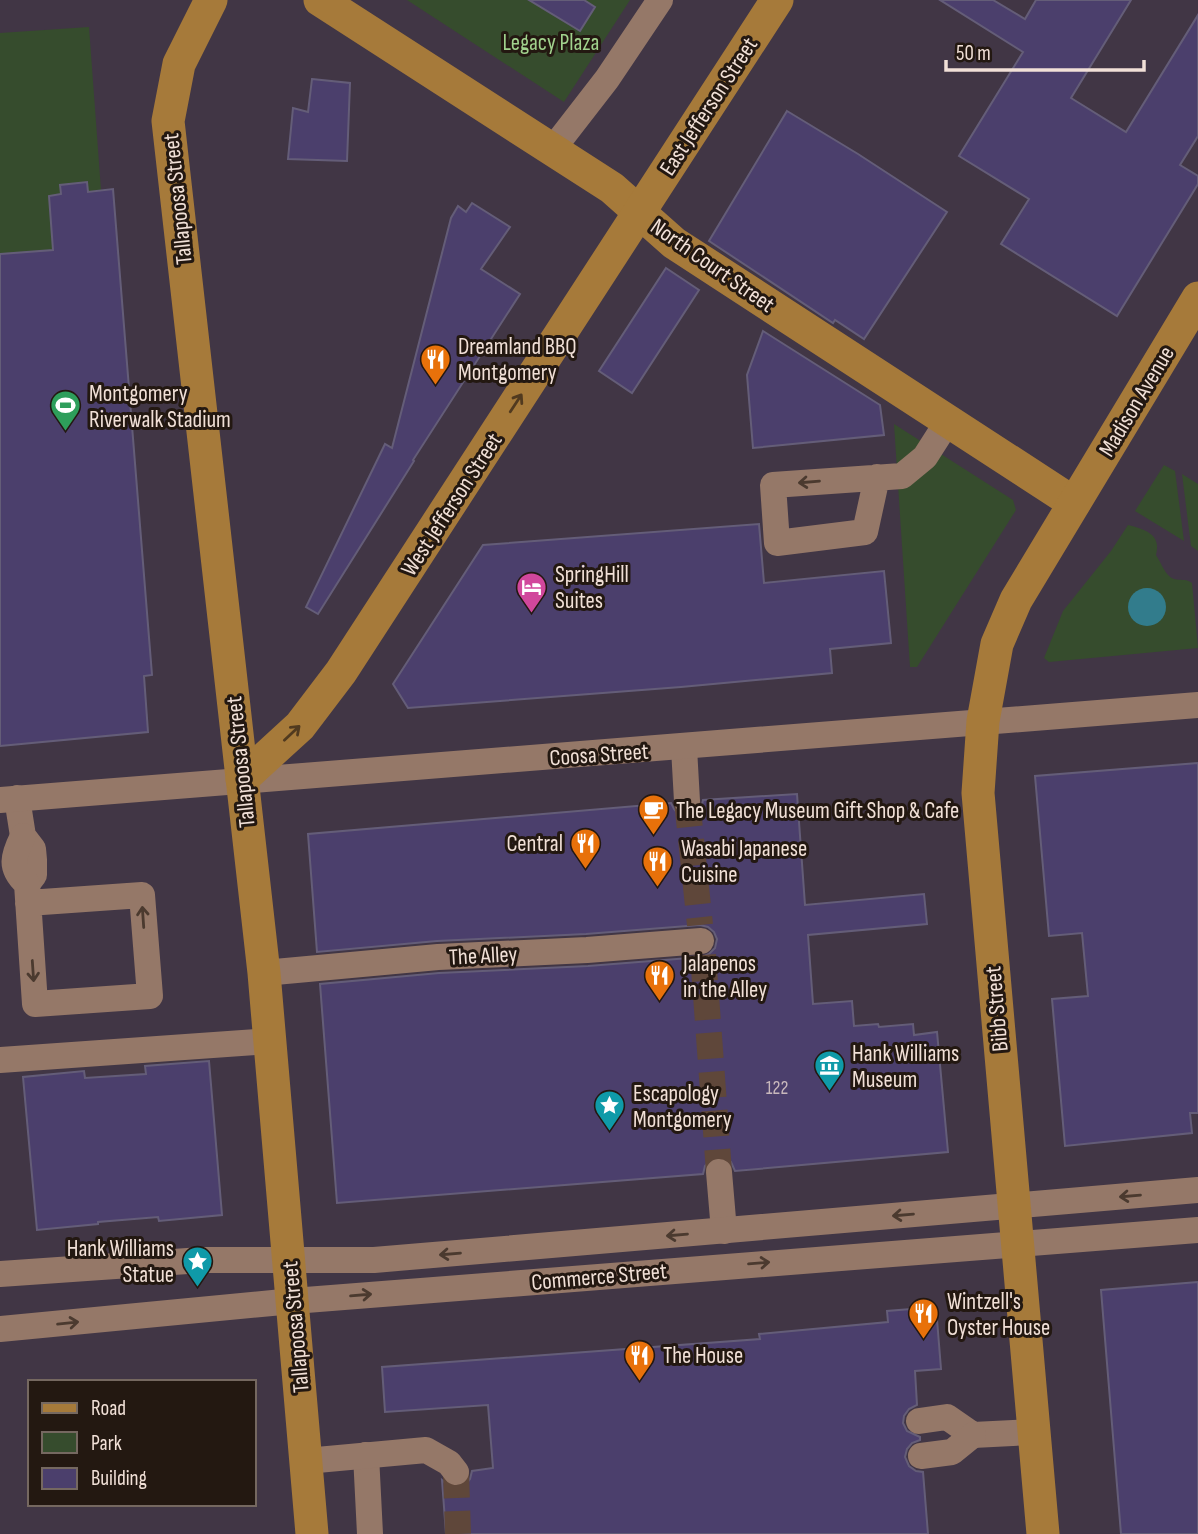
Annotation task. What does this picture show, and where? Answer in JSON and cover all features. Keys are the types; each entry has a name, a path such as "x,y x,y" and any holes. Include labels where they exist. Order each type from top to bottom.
{"main road":[{"name":"Tallapoosa Street","path":"212,0 178,64 168,121 264,973 312,1534"},
{"name":"North Court Street","path":"320,0 612,188 674,243 1074,503"},
{"name":"East Jefferson Street","path":"640,213 776,0"},
{"name":"West Jefferson Street","path":"242,779 300,726 341,672 640,213"},
{"name":"Madison Avenue","path":"1074,503 1198,298"},
{"name":"Bibb Street","path":"1042,1534 978,793 983,721 997,644 1016,600 1074,503"}],"street":[{"path":"552,150 607,79 660,0"},
{"path":"877,477 902,475 925,457 948,421"},
{"name":"Coosa Street","path":"9,799 1198,705"},
{"path":"684,747 687,801"},
{"path":"9,799 23,835 33,849 34,875 27,894 35,1004 150,996 142,895 27,894"},
{"name":"The Alley","path":"264,973 438,957 587,950 702,940"},
{"path":"0,1060 270,1041"},
{"path":"719,1172 724,1231"},
{"name":"Commerce Street","path":"0,1274 202,1261 374,1260 1198,1190"},
{"name":"Commerce Street","path":"0,1329 293,1301 1198,1230"},
{"path":"919,1421 947,1418 973,1435 1033,1432"},
{"path":"921,1456 952,1452 973,1435"},
{"path":"306,1461 426,1450 449,1463 456,1472"},
{"path":"366,1455 370,1534"}],"shaded area":[{"path":"0,0 1198,0 1198,1534 0,1534"}],"green space":[{"name":"Legacy Plaza","path":"407,0 630,0 564,102"},
{"name":"Montgomery Riverwalk Stadium","path":"89,27 101,190 113,189 152,675 144,676 148,732 0,746 0,33"},
{"path":"894,424 1013,500 1016,510 917,667 910,667"},
{"path":"1164,465 1175,471 1184,541 1135,511"},
{"path":"1182,474 1198,484 1198,551 1191,546"},
{"path":"1128,525 1154,537 1156,555 1168,575 1192,583 1198,648 1049,662 1044,658 1063,611 1111,551"}],"water":[{"path":"1147,588 1161,593 1166,607 1161,621 1147,626 1133,621 1128,607 1133,593"}],"building":[{"path":"529,0 584,0 595,7 580,31"},
{"path":"940,0 993,0 1025,19 1036,0 1131,0 1071,98 1126,132 1198,15 1198,136 1180,165 1198,176 1198,184 1117,316 1001,244 1029,199 959,156 1023,52"},
{"path":"312,79 350,83 347,161 288,159 293,108 308,112"},
{"path":"787,111 947,212 864,339 835,320 833,323 709,241"},
{"name":"Montgomery Riverwalk Stadium","path":"87,182 88,192 113,189 152,675 144,676 148,732 0,746 0,254 53,250 49,196 61,194 60,185"},
{"path":"472,203 510,227 481,269 520,294 318,614 306,607 385,444 392,448 451,218 458,206 466,212"},
{"path":"666,268 699,290 632,393 599,371"},
{"path":"763,331 880,405 884,435 753,448 747,375"},
{"path":"759,524 764,583 884,571 891,643 830,649 832,673 681,687 408,708 393,684 483,545"},
{"path":"1198,763 1198,1113 1190,1113 1192,1133 1065,1146 1052,999 1088,996 1082,933 1049,936 1035,776"},
{"path":"797,794 805,905 924,894 927,924 808,935 813,1004 852,1001 854,1026 913,1024 914,1035 937,1032 948,1152 735,1171 731,1162 718,1156 705,1166 703,1174 337,1203 320,984 439,973 702,957 715,948 717,939 708,927 700,925 437,941 317,952 308,834 671,803 679,815 689,817 701,809 703,800"},
{"path":"209,1061 222,1215 159,1221 158,1217 37,1230 23,1077 84,1071 85,1078 146,1074 145,1066"},
{"path":"1198,1282 1198,1534 1121,1534 1101,1290"},
{"path":"936,1307 941,1369 915,1371 917,1405 909,1409 903,1423 907,1431 920,1437 920,1440 907,1449 905,1457 909,1466 923,1472 928,1534 446,1534 442,1480 449,1486 459,1487 466,1484 472,1471 493,1468 488,1405 385,1412 382,1367 760,1339 759,1334 888,1322 887,1311"}],"tunnel":[{"path":"687,801 700,925"},
{"path":"703,955 719,1172"},
{"path":"456,1472 458,1534"}],"place":[{"name":"Dreamland BBQ Montgomery","path":"435,386"},
{"name":"Montgomery Riverwalk Stadium","path":"66,433"},
{"name":"SpringHill Suites","path":"532,614"},
{"name":"The Legacy Museum Gift Shop & Cafe","path":"653,837"},
{"name":"Central","path":"586,870"},
{"name":"Wasabi Japanese Cuisine","path":"658,888"},
{"name":"Jalapenos in the Alley","path":"660,1003"},
{"name":"Hank Williams Museum","path":"829,1093"},
{"name":"Escapology Montgomery","path":"610,1133"},
{"name":"Hank Williams Statue","path":"197,1288"},
{"name":"Wintzell's Oyster House","path":"924,1341"},
{"name":"The House","path":"640,1382"}]}
